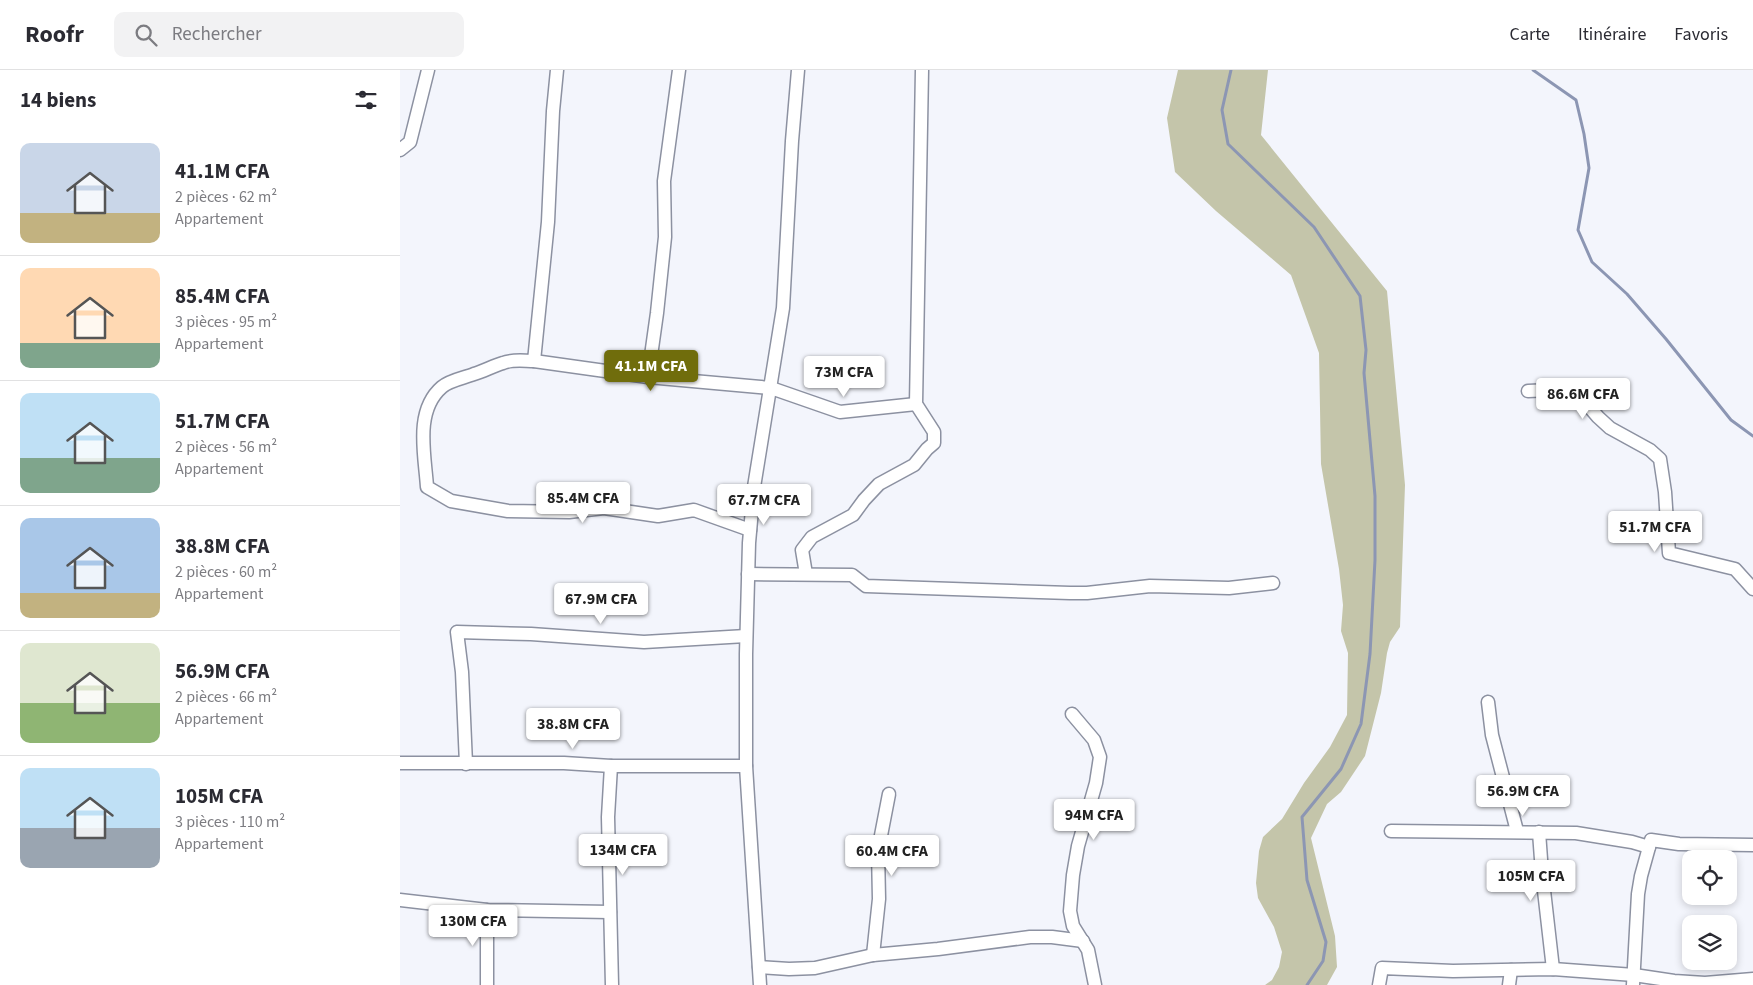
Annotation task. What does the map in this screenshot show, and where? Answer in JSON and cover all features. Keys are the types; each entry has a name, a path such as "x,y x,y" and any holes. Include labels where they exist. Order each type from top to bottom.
{"street":[{"path":"400,150 410,142 428,70"},
{"path":"534,361 546,240 557,70"},
{"path":"648,377 665,237 664,181 679,70"},
{"path":"760,985 746,766 748,574 754,487 783,308 792,141 798,70"},
{"path":"806,574 802,550 812,537 853,515 879,484 914,465 934,443 934,432 916,404 922,70"},
{"path":"750,530 694,510 658,516 604,508 570,512 508,511 451,501 427,487 424,439 424,418 427,408 443,386 452,381 503,363 534,361 648,377 771,388 840,412 916,404"},
{"path":"1528,391 1574,388 1598,417 1610,428 1650,450 1660,459 1665,492 1669,554 1735,569 1753,589"},
{"path":"748,574 854,575 866,586 1070,593 1150,586 1229,588 1273,583"},
{"path":"466,764 462,672 457,632 531,634 644,642 746,636"},
{"path":"1488,702 1492,735 1517,831"},
{"path":"1072,714 1094,740 1100,757 1096,783 1078,846 1071,888 1070,911 1073,926 1083,941 1089,955 1095,985"},
{"path":"400,763 746,766"},
{"path":"611,766 608,817 612,985"},
{"path":"873,955 880,899 878,850 889,794"},
{"path":"1391,831 1576,833 1632,842 1649,847"},
{"path":"1539,832 1553,969"},
{"path":"1634,980 1638,894 1651,840 1679,844 1753,845"},
{"path":"400,900 487,910 610,912"},
{"path":"487,910 487,985"},
{"path":"759,967 815,968 873,955 1030,937 1052,937 1083,941"},
{"path":"1379,985 1382,968 1453,971 1553,969 1634,980 1705,984 1724,984 1753,979"},
{"path":"1509,985 1511,970"}],"green space":[{"path":"1178,70 1268,70 1261,135 1387,291 1405,485 1400,627 1390,642 1387,653 1381,693 1365,756 1341,792 1327,804 1311,838 1335,936 1337,967 1327,985 1265,985 1272,980 1279,967 1282,952 1274,927 1258,898 1256,883 1259,851 1263,837 1282,819 1304,783 1330,747 1347,715 1348,653 1341,631 1343,605 1339,569 1321,464 1319,353 1291,275 1216,211 1175,172 1167,118"}],"waterway":[{"path":"1231,70 1222,110 1228,144 1314,227 1360,296 1366,350 1364,373 1375,496 1375,560 1370,654 1361,724 1341,769 1302,817 1307,880 1326,942 1323,961 1307,985"},
{"path":"1533,70 1576,100 1589,168 1578,230 1592,262 1627,294 1731,420 1753,436"}]}
